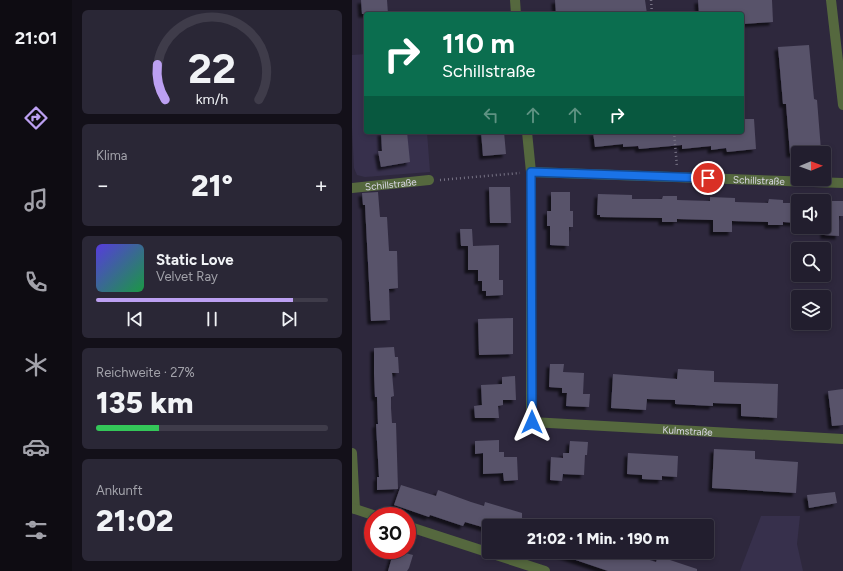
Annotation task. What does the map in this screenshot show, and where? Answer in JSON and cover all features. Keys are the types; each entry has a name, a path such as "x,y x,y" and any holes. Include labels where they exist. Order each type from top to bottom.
{"street":[{"path":"515,0 516,12"},
{"path":"831,0 839,24 843,105"},
{"path":"527,134 531,172"},
{"name":"Schillstraße","path":"531,172 843,183"},
{"name":"Kulmstraße","path":"531,172 532,422 843,439"},
{"name":"Schillstraße","path":"352,188 429,180"},
{"path":"352,453 353,509 364,512"},
{"path":"416,529 545,571"}],"path":[{"path":"651,0 652,12"},
{"path":"674,134 678,177"},
{"path":"429,180 531,172"}],"shaded area":[{"path":"364,54 364,134 427,134 430,172 365,177 357,175 354,168 352,128 352,55"},
{"path":"761,516 800,516 797,544 803,571 740,571"}],"building":[{"path":"361,0 387,0 388,12 364,12 364,14 362,14"},
{"path":"555,0 645,0 647,12 556,12"},
{"path":"698,0 772,0 773,22 744,24 744,12 699,12"},
{"path":"809,45 814,99 817,100 821,146 791,146 790,154 786,104 783,104 778,47"},
{"path":"744,119 754,119 756,149 727,152 726,148 711,150 711,146 682,149 682,145 639,149 638,146 623,147 623,144 595,147 593,134 744,134"},
{"path":"381,134 407,134 410,162 381,167 378,151 382,151"},
{"path":"481,134 504,134 506,154 483,156"},
{"path":"489,187 510,187 511,223 490,223"},
{"path":"378,192 380,217 387,217 389,251 397,251 398,288 389,289 390,320 371,321 365,205 363,205 362,193"},
{"path":"551,192 570,192 570,211 573,211 573,227 569,227 569,246 550,245 550,226 547,226 547,211 551,211"},
{"path":"598,194 632,195 632,199 662,199 663,196 677,196 677,200 710,201 710,197 735,198 735,202 768,203 769,199 783,200 783,203 791,203 791,223 783,222 783,225 768,225 768,222 732,221 732,232 713,232 713,220 677,219 677,222 662,222 662,218 600,217 600,215 597,215"},
{"path":"831,201 843,201 843,216 839,216 839,236 824,235 831,234"},
{"path":"460,229 472,229 473,246 499,245 499,280 503,280 503,295 486,296 486,291 482,291 482,281 478,281 478,270 468,270 468,246 461,246"},
{"path":"513,318 513,354 479,355 478,319"},
{"path":"394,347 395,357 398,357 399,373 392,373 394,396 391,397 391,408 392,423 396,423 398,489 377,490 377,477 379,477 376,424 378,424 377,397 375,397 374,348"},
{"path":"550,364 564,364 563,372 584,373 583,394 590,394 589,407 566,406 567,393 562,393 562,388 549,387"},
{"path":"678,369 714,371 714,382 778,384 777,418 741,416 741,404 713,403 713,406 675,404 675,400 647,399 646,410 611,408 613,374 677,379"},
{"path":"515,376 516,400 503,400 503,405 498,406 499,418 475,418 474,406 482,405 481,385 502,384 502,377"},
{"path":"843,389 843,425 832,426 828,391"},
{"path":"499,440 499,452 504,452 504,457 517,457 518,480 504,481 503,473 483,474 483,453 475,454 475,441"},
{"path":"570,441 588,442 587,455 585,455 584,475 563,474 562,481 550,480 551,457 563,458 563,453 569,453"},
{"path":"714,449 755,451 755,459 798,462 796,493 712,488"},
{"path":"628,453 678,456 677,477 662,476 662,480 642,479 642,475 627,474"},
{"path":"401,485 436,496 438,490 484,506 485,502 522,513 522,519 482,519 482,527 465,522 463,526 430,515 429,517 416,513 416,507 400,507 394,505"},
{"path":"835,492 837,503 809,508 807,495"},
{"path":"391,559 412,559 407,571 388,571"},
{"path":"573,559 646,559 656,562 657,559 667,559 697,569 697,571 608,571"}],"route":[{"path":"532,422 531,172 708,178"}]}
